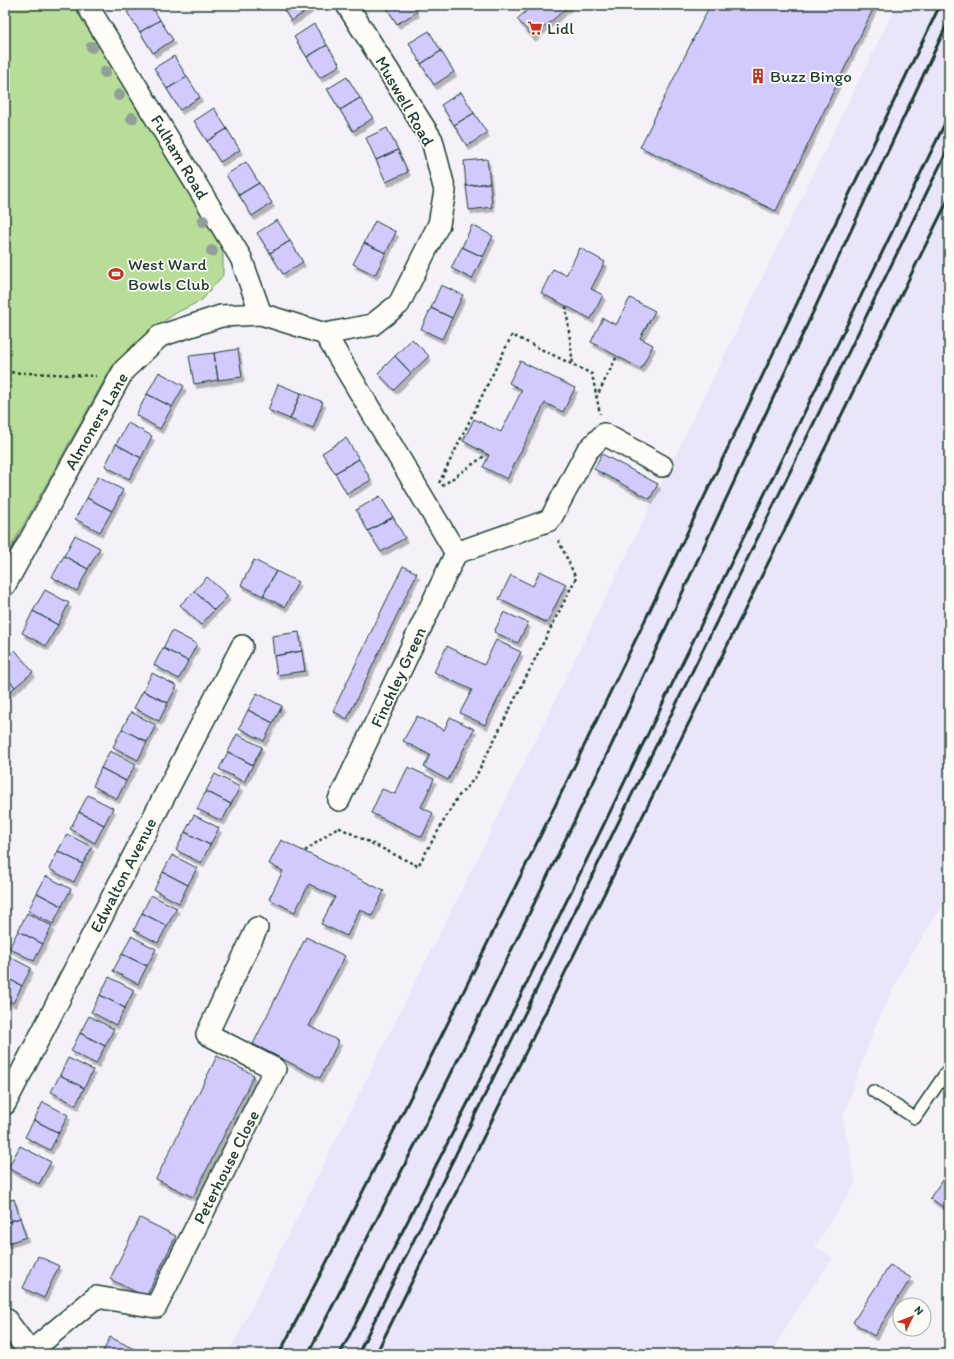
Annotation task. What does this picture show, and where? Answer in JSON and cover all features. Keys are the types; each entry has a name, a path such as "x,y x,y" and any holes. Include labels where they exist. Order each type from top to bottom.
{"street":[{"name":"Fulham Road","path":"87,5 241,258 261,314"},
{"name":"Muswell Road","path":"325,334 372,325 399,304 439,224 444,191 432,140 347,5"},
{"path":"261,314 325,334 456,553 550,520 587,451 604,434 662,466"},
{"name":"Almoners Lane","path":"5,585 124,370 160,336 221,316 261,314"},
{"name":"Finchley Green","path":"339,800 456,553"},
{"name":"Edwalton Avenue","path":"5,1104 242,646"},
{"name":"Peterhouse Close","path":"31,1353 96,1297 156,1307 275,1069 207,1034 257,928"},
{"path":"5,1319 31,1353"}],"lane":[{"path":"872,1091 915,1118 949,1068"}],"path":[{"path":"5,9 10,5"},
{"path":"566,306 573,365"},
{"path":"487,454 436,490 512,335 592,374 604,434"},
{"path":"596,398 617,356"},
{"path":"5,372 98,376"},
{"path":"305,851 338,827 418,866 457,798 476,778 576,578 550,520"}],"shaded area":[{"path":"896,5 949,5 949,897 908,959 874,1029 843,1117 856,1184 815,1246 833,1258 789,1322 772,1354 228,1354 482,849"}],"green space":[{"path":"5,5 73,5 215,231 223,252 223,275 202,300 176,313 157,326 111,368 5,558"}],"building":[{"path":"138,5 151,5 160,20 140,32 127,12"},
{"path":"281,5 309,5 311,8 291,21"},
{"path":"385,5 413,5 417,12 397,24"},
{"name":"Lidl","path":"527,5 570,5 533,37 517,19 530,8"},
{"name":"Buzz Bingo","path":"710,5 875,5 776,211 640,147"},
{"path":"160,20 173,40 153,53 140,32"},
{"path":"314,24 327,45 307,57 294,37"},
{"path":"429,31 441,51 421,64 409,43"},
{"path":"327,45 340,65 320,78 307,57"},
{"path":"441,51 454,72 434,85 421,64"},
{"path":"174,56 187,77 167,89 154,68"},
{"path":"187,77 200,97 180,110 167,89"},
{"path":"347,77 360,98 340,110 327,89"},
{"path":"461,92 474,113 454,125 441,105"},
{"path":"360,98 373,118 353,131 340,110"},
{"path":"214,108 227,129 207,141 194,121"},
{"path":"474,113 487,133 467,146 454,125"},
{"path":"387,128 398,150 376,160 366,138"},
{"path":"227,129 240,150 220,162 207,141"},
{"path":"398,150 408,172 386,182 376,160"},
{"path":"487,159 490,183 466,186 464,161"},
{"path":"246,162 259,183 239,195 226,175"},
{"path":"259,183 272,203 252,216 239,195"},
{"path":"490,183 492,207 469,210 466,186"},
{"path":"277,220 290,241 270,253 257,233"},
{"path":"375,221 396,232 386,253 364,243"},
{"path":"472,225 493,236 483,257 462,247"},
{"path":"290,241 303,262 283,274 270,253"},
{"path":"364,243 386,253 375,275 353,264"},
{"path":"462,247 483,257 472,279 451,268"},
{"path":"580,248 605,262 591,289 603,295 591,319 541,293 553,269 566,275"},
{"path":"441,285 463,295 452,318 431,308"},
{"path":"630,298 655,311 640,338 653,345 641,369 591,342 603,318 616,325"},
{"path":"431,308 452,318 442,339 421,329"},
{"path":"412,339 429,356 411,373 395,356"},
{"path":"238,349 242,377 218,380 214,353"},
{"path":"214,353 218,380 194,384 189,356"},
{"path":"395,356 411,373 394,390 378,373"},
{"path":"520,361 575,388 563,412 545,403 507,479 483,467 489,455 463,441 474,419 501,432 522,390 509,383"},
{"path":"159,372 184,386 172,407 147,394"},
{"path":"278,384 301,393 290,419 268,410"},
{"path":"301,393 323,402 313,428 290,419"},
{"path":"147,394 172,407 160,429 136,415"},
{"path":"128,423 152,436 141,458 116,444"},
{"path":"346,438 359,459 335,473 322,453"},
{"path":"116,444 141,458 129,479 105,466"},
{"path":"602,454 658,484 650,499 594,469"},
{"path":"359,459 371,480 347,494 335,473"},
{"path":"98,476 123,490 112,511 87,498"},
{"path":"380,496 393,517 368,531 356,510"},
{"path":"87,498 112,511 100,532 75,519"},
{"path":"393,517 405,538 381,552 368,531"},
{"path":"75,535 100,548 88,569 64,556"},
{"path":"64,556 88,569 77,591 52,577"},
{"path":"254,560 276,571 263,596 241,585"},
{"path":"403,566 417,573 347,719 333,711"},
{"path":"276,571 298,582 285,607 263,596"},
{"path":"540,571 566,584 547,623 499,599 511,575 533,586"},
{"path":"207,577 228,596 214,610 194,591"},
{"path":"45,590 69,603 58,625 33,611"},
{"path":"194,591 214,610 201,625 180,605"},
{"path":"33,611 58,625 46,646 22,633"},
{"path":"504,612 528,623 518,643 494,632"},
{"path":"172,631 197,644 188,661 163,648"},
{"path":"299,632 302,651 274,656 272,636"},
{"path":"496,640 521,652 485,725 460,713 472,690 434,672 447,646 484,665"},
{"path":"163,648 188,661 179,679 154,665"},
{"path":"15,650 33,672 15,687 5,676 5,659"},
{"path":"302,651 305,671 277,675 274,656"},
{"path":"152,673 177,686 168,703 143,691"},
{"path":"5,676 15,687 5,696"},
{"path":"143,691 168,703 159,721 134,708"},
{"path":"257,693 282,706 273,723 248,710"},
{"path":"248,710 273,723 264,741 239,728"},
{"path":"131,712 156,725 147,742 122,729"},
{"path":"417,716 444,730 450,717 474,729 448,780 424,767 430,755 403,741"},
{"path":"122,729 147,742 138,760 113,747"},
{"path":"237,734 262,747 253,765 228,752"},
{"path":"110,751 136,764 126,781 101,768"},
{"path":"228,752 253,765 244,782 219,769"},
{"path":"408,767 434,779 421,807 433,813 422,837 371,813 382,789 395,794"},
{"path":"101,768 126,781 117,799 93,786"},
{"path":"215,774 240,787 231,804 206,791"},
{"path":"206,791 231,804 222,821 197,809"},
{"path":"88,795 113,808 104,825 79,812"},
{"path":"79,812 104,825 95,843 70,829"},
{"path":"194,815 219,828 210,845 185,832"},
{"path":"185,832 210,845 201,863 176,850"},
{"path":"67,834 92,847 83,864 58,851"},
{"path":"281,840 384,891 372,916 360,909 347,936 321,924 335,897 309,884 295,912 269,899 283,871 269,864"},
{"path":"58,851 83,864 74,882 49,869"},
{"path":"172,855 197,868 188,885 163,872"},
{"path":"163,872 188,885 179,903 154,890"},
{"path":"46,876 71,889 62,906 37,893"},
{"path":"37,893 62,906 53,924 28,911"},
{"path":"151,895 177,908 167,926 142,913"},
{"path":"27,913 52,926 43,944 18,931"},
{"path":"142,913 167,926 158,943 134,930"},
{"path":"18,931 43,944 34,961 9,948"},
{"path":"131,936 156,949 147,966 122,954"},
{"path":"306,937 345,956 309,1026 339,1041 320,1078 253,1044"},
{"path":"122,954 147,966 138,984 113,971"},
{"path":"6,955 31,968 22,986 5,977"},
{"path":"5,977 22,986 13,1003 5,999"},
{"path":"109,977 134,990 125,1008 100,995"},
{"path":"100,995 125,1008 116,1025 91,1012"},
{"path":"89,1016 114,1029 105,1046 80,1033"},
{"path":"80,1033 105,1046 96,1064 71,1051"},
{"path":"217,1056 254,1075 193,1197 156,1179"},
{"path":"68,1058 93,1070 84,1088 60,1075"},
{"path":"60,1075 84,1088 76,1105 51,1092"},
{"path":"43,1102 68,1115 59,1133 34,1120"},
{"path":"34,1120 59,1133 50,1150 25,1137"},
{"path":"20,1146 51,1162 39,1184 8,1168"},
{"path":"949,1170 949,1211 930,1198"},
{"path":"14,1199 20,1218 5,1223 5,1202"},
{"path":"20,1218 26,1237 5,1244 5,1223"},
{"path":"140,1218 176,1236 146,1297 110,1279"},
{"path":"38,1256 59,1266 44,1298 23,1288"},
{"path":"890,1265 911,1278 899,1297 892,1297 892,1308 874,1336 853,1322"},
{"path":"110,1337 144,1354 102,1354"}],"railway":[{"path":"279,1354 450,1019 533,851 697,513 940,5"},
{"path":"308,1354 446,1084 611,746 949,20"},
{"path":"340,1354 479,1081 949,115"},
{"path":"358,1354 949,147"},
{"path":"376,1354 949,198"}],"place":[{"name":"Lidl","path":"535,28"},
{"name":"Buzz Bingo","path":"758,76"},
{"name":"West Ward Bowls Club","path":"116,274"}]}
